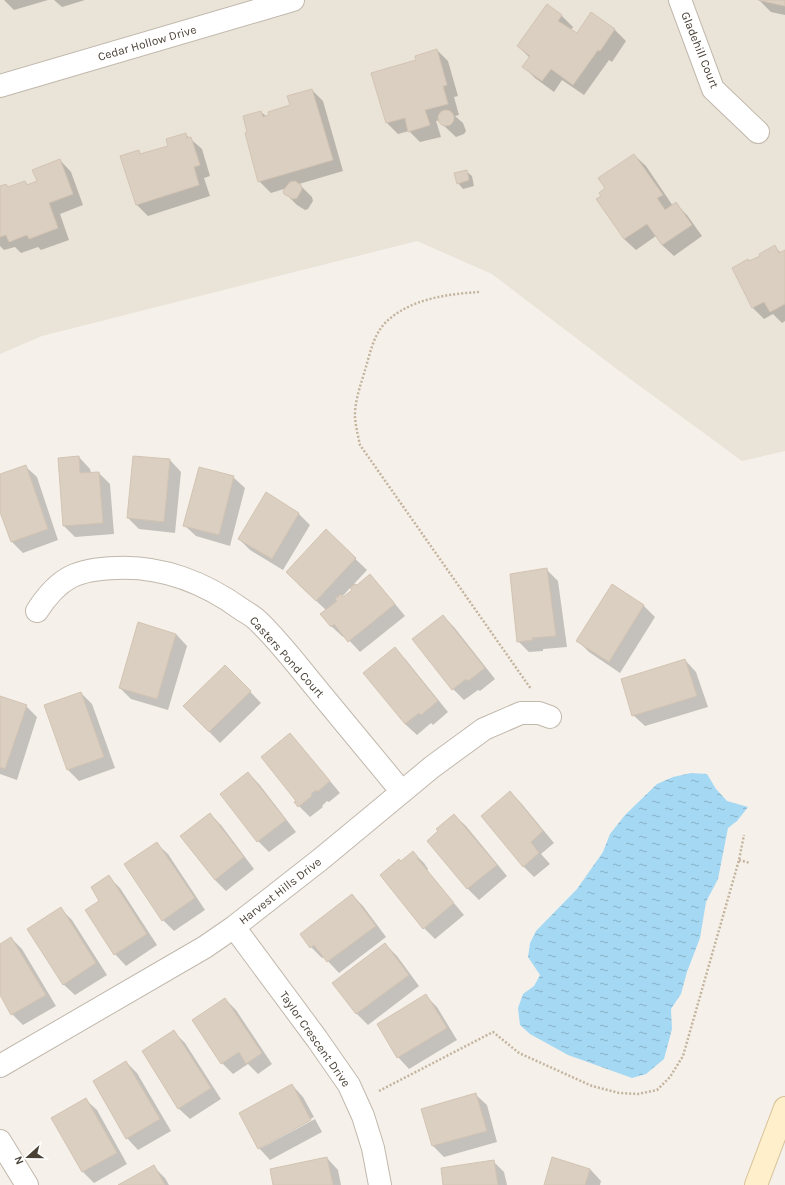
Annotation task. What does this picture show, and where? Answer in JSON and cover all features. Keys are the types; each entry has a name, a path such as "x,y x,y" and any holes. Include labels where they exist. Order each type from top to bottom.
{"street":[{"name":"Cedar Hollow Drive","path":"0,86 293,0"},
{"name":"Gladehill Court","path":"680,0 713,90 758,132"},
{"name":"Casters Pond Court","path":"37,611 54,588 67,578 85,571 100,568 125,567 150,570 176,576 206,587 258,620 402,792"},
{"name":"Harvest Hills Drive","path":"0,1066 205,947 234,927 432,767 484,729 521,713 539,713 550,717"},
{"name":"Taylor Crescent Drive","path":"234,927 335,1063 349,1085 363,1116 373,1148 380,1185"},
{"path":"756,1185 785,1108"},
{"path":"0,1141 27,1185"}],"path":[{"path":"478,292 455,294 427,300 401,310 385,324 373,342 363,375 355,416 356,424 360,445 550,717"},
{"path":"357,1102 493,1032 519,1054 592,1086 619,1093 638,1094 657,1090 670,1077 683,1056 739,860 744,835"},
{"path":"739,860 750,863"}],"shaded area":[{"path":"0,0 785,0 785,451 742,461 618,370 492,274 417,241 42,336 0,354"}],"water":[{"path":"691,773 707,774 716,789 727,801 748,807 737,821 728,828 718,879 706,902 700,938 687,972 681,994 671,1009 672,1029 664,1059 646,1074 632,1078 568,1055 530,1034 520,1025 518,1008 523,994 534,986 540,975 528,957 530,943 536,931 577,889 603,852 610,834 625,815 657,784 673,777"}],"building":[{"path":"758,0 785,0 785,6"},
{"path":"547,4 562,15 558,21 577,33 591,12 615,29 573,85 551,69 542,81 522,67 530,56 517,46"},
{"path":"437,49 447,85 443,86 448,104 425,110 430,125 408,132 405,118 386,123 371,73 416,60 415,56"},
{"path":"312,89 333,160 258,182 245,133 247,132 243,116 261,111 263,117 269,115 268,112 290,105 287,96"},
{"path":"446,110 452,112 454,118 452,124 446,126 440,124 438,118 440,112"},
{"path":"186,133 187,138 191,137 200,165 194,167 199,185 136,205 120,156 139,150 140,154 168,146 166,139"},
{"path":"634,154 663,195 657,198 665,210 676,202 692,225 662,245 647,224 624,239 596,199 601,196 599,193 605,188 598,178"},
{"path":"60,159 73,194 49,203 58,228 29,239 27,235 9,242 6,235 0,237 0,186 6,184 8,187 25,181 27,185 37,181 32,170"},
{"path":"467,170 469,180 457,184 454,173"},
{"path":"295,181 301,185 302,189 297,198 293,199 284,194 283,191 290,182"},
{"path":"775,245 779,253 785,250 785,304 770,312 764,302 752,308 732,268 748,259 749,261 760,256 759,254"},
{"path":"79,456 80,473 99,472 103,523 63,526 58,458"},
{"path":"133,456 170,459 164,522 127,518"},
{"path":"26,465 48,529 11,542 0,512 0,474"},
{"path":"199,467 234,476 219,535 183,526"},
{"path":"266,492 299,513 272,559 238,539"},
{"path":"326,529 356,558 316,601 286,572"},
{"path":"547,568 556,636 532,638 533,640 517,642 510,574"},
{"path":"370,574 395,604 348,642 334,624 331,627 320,614 337,601 335,599 341,594 343,597 352,590 350,588 355,584 357,585"},
{"path":"612,584 644,605 609,662 576,641"},
{"path":"443,615 485,668 468,681 466,679 452,690 412,639"},
{"path":"138,622 176,634 157,699 119,688"},
{"path":"395,647 438,701 421,715 419,713 405,724 363,673"},
{"path":"685,659 697,696 632,716 621,679"},
{"path":"225,665 251,691 209,732 183,706"},
{"path":"81,692 104,757 67,770 44,705"},
{"path":"0,696 27,705 5,769 0,767"},
{"path":"290,733 330,781 317,792 316,790 311,794 312,796 298,807 294,802 296,801 261,757"},
{"path":"248,772 286,820 257,842 220,794"},
{"path":"510,791 543,831 531,842 539,853 523,867 481,816"},
{"path":"210,813 244,857 215,880 180,836"},
{"path":"454,814 497,865 467,889 427,841 438,831 436,829"},
{"path":"157,842 195,898 162,921 124,864"},
{"path":"413,851 454,903 423,929 380,875 399,859 401,861"},
{"path":"109,875 147,934 114,955 85,910 99,901 91,887"},
{"path":"352,894 376,926 327,962 314,945 310,948 300,934"},
{"path":"61,907 96,963 63,985 27,929"},
{"path":"11,937 46,995 11,1015 0,995 0,944"},
{"path":"385,943 409,975 356,1014 332,983"},
{"path":"426,994 447,1028 397,1058 377,1024"},
{"path":"225,998 262,1053 246,1064 239,1052 221,1064 192,1020"},
{"path":"174,1030 211,1088 178,1109 142,1051"},
{"path":"126,1061 160,1119 126,1139 93,1081"},
{"path":"292,1084 311,1120 258,1149 239,1113"},
{"path":"476,1093 487,1131 432,1146 421,1109"},
{"path":"86,1098 117,1153 82,1172 51,1118"},
{"path":"327,1157 333,1185 273,1185 270,1169"},
{"path":"552,1157 590,1169 585,1185 544,1185"},
{"path":"494,1160 498,1185 443,1185 441,1168"},
{"path":"154,1165 165,1185 118,1185"}]}
